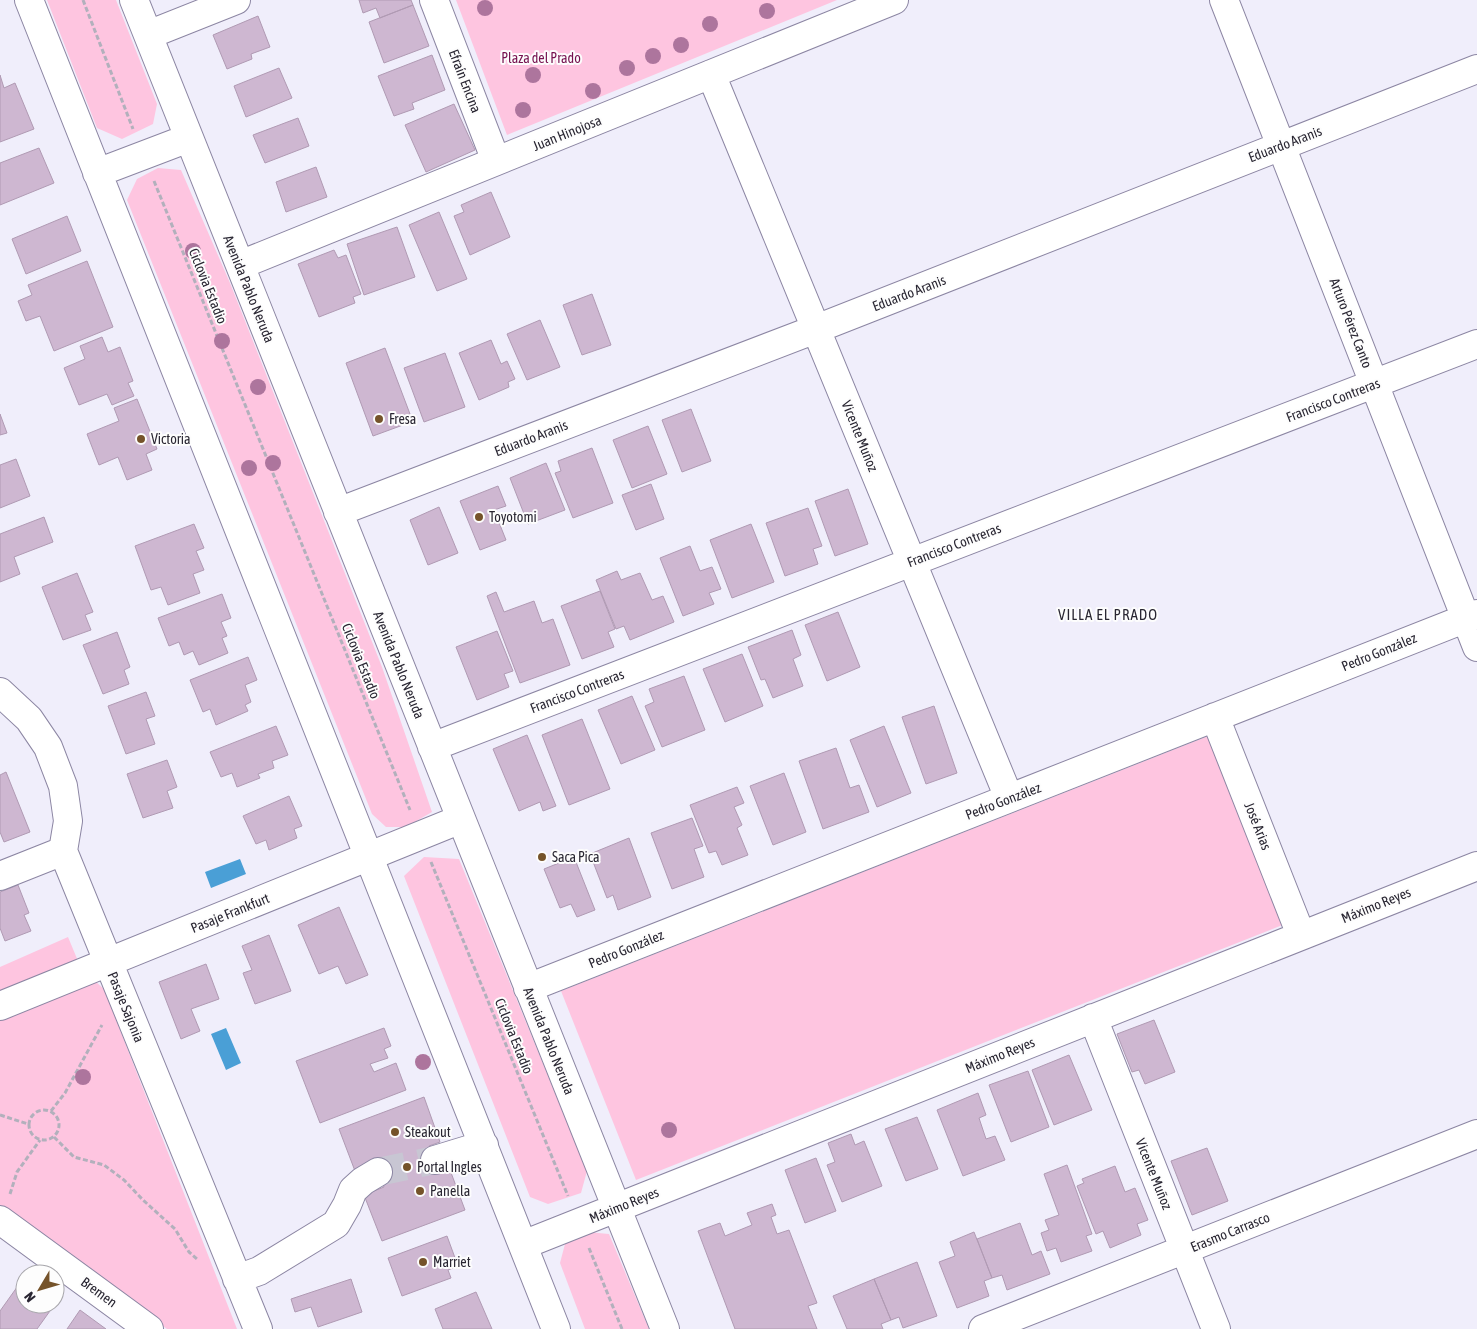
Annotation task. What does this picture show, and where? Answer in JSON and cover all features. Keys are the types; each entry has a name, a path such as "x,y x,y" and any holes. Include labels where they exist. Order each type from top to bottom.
{"street":[{"name":"Avenida Pablo Neruda","path":"134,0 665,1329"},
{"path":"148,36 236,0"},
{"name":"Efraín Encina","path":"434,0 496,161"},
{"name":"Juan Hinojosa","path":"240,265 894,0"},
{"name":"Arturo Pérez Canto","path":"1224,0 1374,384 1471,616 1477,647"},
{"path":"28,2 556,1329"},
{"name":"Eduardo Aranis","path":"338,512 816,329 1477,69"},
{"name":"Vicente Muñoz","path":"711,74 1009,798"},
{"path":"97,174 189,138"},
{"name":"Francisco Contreras","path":"432,747 1477,344"},
{"name":"Pedro González","path":"528,988 1471,616"},
{"path":"0,692 29,719 48,747 63,786 68,821 63,851 0,876"},
{"name":"José Arias","path":"1215,717 1301,935"},
{"name":"Pasaje Frankfurt","path":"0,1006 461,819"},
{"name":"Pasaje Sajonia","path":"63,851 258,1329"},
{"name":"Máximo Reyes","path":"523,1245 1477,866"},
{"name":"Vicente Muñoz","path":"1093,1018 1216,1329"},
{"name":"Erasmo Carrasco","path":"983,1329 1477,1134"},
{"path":"435,1160 484,1145"},
{"path":"239,1281 259,1271 336,1224 353,1190 362,1180 378,1172"},
{"name":"Bremen","path":"0,1220 149,1329"}],"path":[{"name":"Ciclovia Estadio","path":"83,0 143,156 622,1329"},
{"path":"51,1111 65,1093 120,994"},
{"path":"51,1111 58,1118 60,1128 54,1137 40,1140 32,1134 28,1124 32,1115 36,1112 51,1111"},
{"path":"0,1115 28,1124"},
{"path":"54,1137 74,1157 104,1165 124,1180 175,1229 189,1252 210,1271 239,1281"},
{"path":"0,1220 18,1172 40,1140"}],"green space":[{"path":"47,0 116,0 157,104 153,124 122,139 97,128"},
{"name":"Plaza del Prado","path":"456,0 837,0 507,135"},
{"path":"158,168 181,170 230,283 382,667 432,812 406,827 386,827 372,814 127,200 137,179"},
{"path":"1211,735 1285,924 636,1180 561,991"},
{"path":"424,857 459,859 587,1171 581,1193 548,1204 530,1197 404,876"},
{"path":"68,937 78,961 0,995 0,967"},
{"path":"82,982 96,982 104,989 237,1329 167,1329 0,1206 0,1015"},
{"path":"587,1232 609,1234 649,1329 585,1329 560,1263 565,1244"}],"water":[{"path":"240,859 246,874 211,888 205,872"},
{"path":"226,1028 241,1063 226,1070 211,1034"}],"building":[{"path":"359,0 411,0 413,5 380,18 376,8 363,13"},
{"path":"413,5 429,46 384,63 369,22"},
{"path":"258,16 270,47 251,54 252,59 227,69 213,35"},
{"path":"432,55 445,90 412,103 414,109 394,116 378,76"},
{"path":"279,68 292,98 246,117 234,86"},
{"path":"0,75 4,88 15,83 34,129 0,142"},
{"path":"454,104 475,150 426,172 405,125"},
{"path":"298,118 309,146 265,163 253,135"},
{"path":"39,148 54,183 0,205 0,163"},
{"path":"316,167 327,197 286,212 276,182"},
{"path":"491,192 510,237 470,255 454,216 464,212 461,205"},
{"path":"439,212 467,279 437,291 409,225"},
{"path":"67,216 81,251 26,274 12,239"},
{"path":"397,227 415,277 364,295 347,244"},
{"path":"334,250 338,258 346,255 361,294 353,297 355,303 319,317 298,264"},
{"path":"87,261 113,327 54,351 40,316 26,321 18,301 32,295 28,285"},
{"path":"592,294 611,345 582,355 563,305"},
{"path":"540,320 560,367 527,380 507,334"},
{"path":"102,337 108,352 120,347 133,381 128,383 134,396 112,405 107,394 79,405 64,368 85,359 80,346"},
{"path":"491,340 501,364 507,361 515,379 508,382 509,387 479,400 459,353"},
{"path":"385,348 410,414 400,418 403,425 373,436 346,363"},
{"path":"445,353 465,407 424,422 404,368"},
{"path":"137,399 157,449 146,454 152,470 127,480 118,457 99,465 87,434 119,421 114,408"},
{"path":"691,409 711,461 682,472 662,420"},
{"path":"0,414 7,433 0,435"},
{"path":"648,426 667,474 632,488 613,440"},
{"path":"592,448 613,503 573,518 555,473 561,471 558,461"},
{"path":"16,459 30,496 0,508 0,465"},
{"path":"546,463 565,510 528,524 510,478"},
{"path":"651,484 664,519 636,530 622,495"},
{"path":"498,486 506,506 494,510 506,540 480,550 460,501"},
{"path":"848,489 868,544 835,556 815,501"},
{"path":"439,507 458,553 428,565 410,520"},
{"path":"808,508 822,546 813,549 818,564 785,576 766,523"},
{"path":"44,517 53,542 14,557 20,574 0,582 0,534"},
{"path":"194,524 204,548 196,551 204,570 193,574 200,593 168,605 161,587 151,590 135,546"},
{"path":"751,524 774,582 732,598 710,540"},
{"path":"690,546 700,571 712,567 721,589 709,593 714,604 683,616 660,558"},
{"path":"617,571 621,580 640,573 652,600 663,596 674,622 630,640 624,626 616,629 596,580"},
{"path":"77,573 93,612 85,615 91,630 63,640 42,587"},
{"path":"600,591 615,629 608,632 614,647 582,659 561,606"},
{"path":"496,592 504,612 534,601 542,623 553,619 570,665 520,683 487,596"},
{"path":"222,594 231,618 221,622 227,636 222,638 228,653 199,665 193,651 184,655 179,642 169,646 158,618"},
{"path":"838,612 860,667 827,681 805,625"},
{"path":"792,630 801,655 793,659 803,686 773,698 765,679 761,680 748,647"},
{"path":"497,631 513,671 504,674 509,687 477,700 456,647"},
{"path":"117,632 130,667 124,670 129,684 103,694 83,645"},
{"path":"742,654 763,706 725,722 703,669"},
{"path":"248,657 257,680 245,685 251,702 245,705 248,711 216,725 210,709 203,712 190,680"},
{"path":"684,676 705,730 662,747 645,706 654,702 649,689"},
{"path":"146,692 155,716 146,719 155,744 126,754 108,706"},
{"path":"632,696 655,750 621,764 598,710"},
{"path":"934,706 957,773 926,784 902,717"},
{"path":"582,719 610,789 569,805 542,735"},
{"path":"276,726 288,755 272,761 274,768 258,774 260,778 237,787 232,773 221,777 210,752"},
{"path":"884,726 911,793 877,807 850,740"},
{"path":"527,735 556,806 543,811 540,802 519,811 493,749"},
{"path":"836,748 850,788 859,785 869,812 823,829 799,761"},
{"path":"167,760 177,787 167,791 173,808 143,818 127,774"},
{"path":"6,772 30,832 4,842 0,832 0,775"},
{"path":"784,773 806,832 773,845 750,786"},
{"path":"737,787 744,803 734,807 742,825 737,828 748,855 722,865 716,851 709,853 690,805"},
{"path":"289,796 302,826 294,829 297,838 269,850 266,840 256,844 243,816"},
{"path":"692,818 703,846 694,849 704,877 672,889 651,833"},
{"path":"629,838 651,897 618,910 613,895 607,898 590,854"},
{"path":"574,857 595,910 577,917 571,904 560,908 544,869"},
{"path":"18,885 29,913 24,915 31,931 5,941 0,928 0,892"},
{"path":"339,907 368,975 346,984 338,966 319,974 298,925"},
{"path":"269,935 291,991 255,1004 243,973 252,970 242,946"},
{"path":"206,964 219,999 191,1009 200,1031 181,1039 159,982"},
{"path":"1154,1020 1175,1072 1145,1084 1139,1070 1132,1072 1117,1034"},
{"path":"384,1028 391,1046 384,1049 388,1058 370,1064 374,1072 396,1063 406,1090 320,1123 296,1061"},
{"path":"1069,1055 1092,1110 1054,1125 1032,1070"},
{"path":"1028,1071 1049,1127 1011,1142 989,1085"},
{"path":"978,1093 986,1115 979,1118 986,1139 995,1136 1005,1160 963,1176 937,1110"},
{"name":"Portal Ingles","path":"424,1097 440,1142 429,1146 440,1173 450,1170 465,1210 382,1241 364,1195 384,1187 375,1163 355,1171 339,1129"},
{"path":"917,1117 938,1169 906,1181 885,1129"},
{"path":"851,1134 855,1145 864,1141 882,1186 842,1202 827,1165 835,1162 828,1143"},
{"path":"1207,1148 1228,1201 1192,1215 1171,1161"},
{"path":"816,1158 836,1211 805,1223 785,1170"},
{"path":"1067,1165 1092,1234 1086,1236 1092,1251 1061,1262 1056,1248 1047,1251 1041,1233 1049,1230 1045,1220 1059,1215 1044,1174"},
{"path":"1115,1166 1125,1192 1135,1188 1148,1220 1137,1224 1141,1235 1110,1248 1103,1231 1096,1234 1077,1186 1084,1183 1082,1179"},
{"path":"772,1204 776,1215 771,1217 777,1234 789,1230 817,1303 808,1306 817,1329 735,1329 698,1231 720,1223 725,1236 752,1225 747,1213"},
{"path":"1020,1223 1032,1255 1041,1251 1050,1274 1007,1290 1002,1275 992,1278 977,1239"},
{"path":"974,1232 992,1278 984,1281 989,1296 957,1308 939,1262 955,1256 950,1242"},
{"name":"Marriet","path":"447,1236 458,1266 448,1270 451,1278 402,1296 388,1258"},
{"path":"917,1262 937,1316 903,1328 899,1317 891,1320 874,1279"},
{"path":"351,1279 362,1312 318,1327 311,1307 295,1312 291,1299"},
{"path":"874,1279 891,1320 881,1324 883,1329 847,1329 833,1296"},
{"path":"15,1290 15,1314 48,1314 37,1329 0,1329 0,1311"},
{"path":"476,1292 492,1329 443,1329 435,1309"},
{"path":"80,1310 106,1329 67,1329"}],"tunnel":[{"path":"378,1172 435,1160"}],"place":[{"name":"Fresa","path":"379,419"},
{"name":"Victoria","path":"141,439"},
{"name":"Toyotomi","path":"479,517"},
{"name":"Saca Pica","path":"542,857"},
{"name":"Steakout","path":"395,1132"},
{"name":"Portal Ingles","path":"407,1167"},
{"name":"Panella","path":"420,1191"},
{"name":"Marriet","path":"423,1262"}],"district":[{"name":"VILLA EL PRADO","path":"1108,614"}]}
